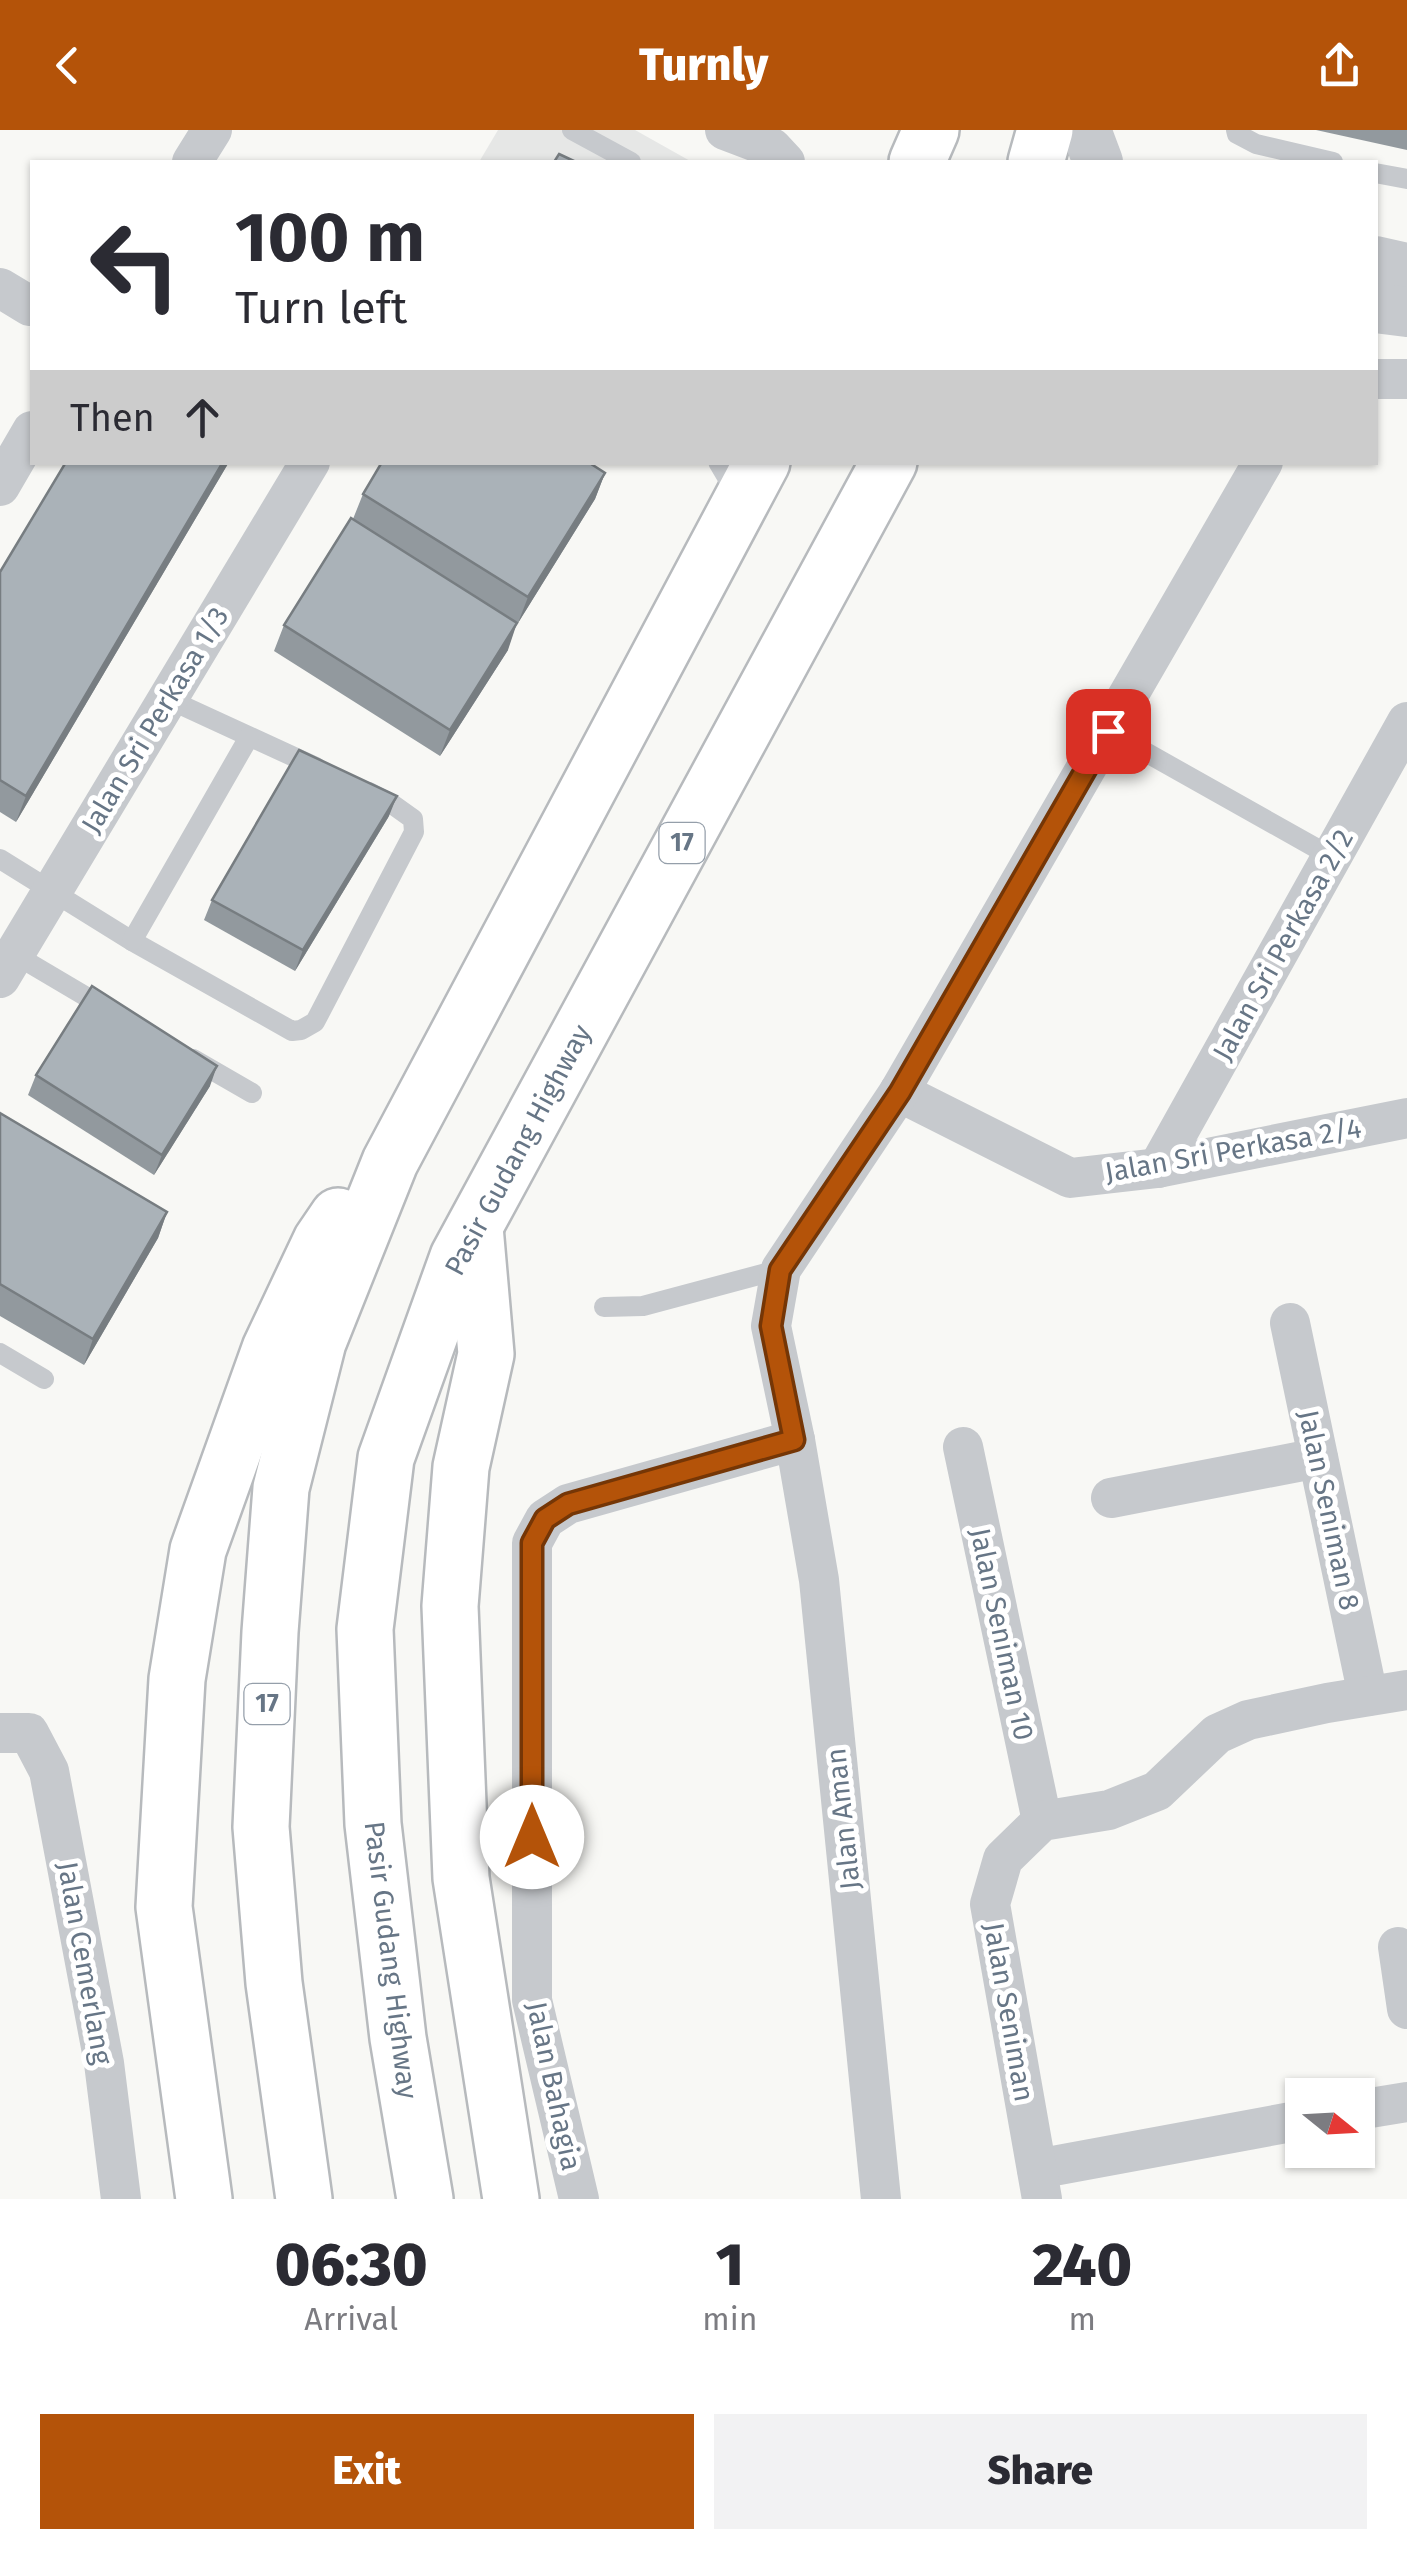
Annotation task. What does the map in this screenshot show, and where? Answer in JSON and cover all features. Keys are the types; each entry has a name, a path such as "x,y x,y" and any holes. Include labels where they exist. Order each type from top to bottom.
{"highway":[{"path":"917,160 931,130"},
{"path":"1037,160 1046,130"},
{"name":"Pasir Gudang Highway","path":"425,2199 398,2038 373,1824 365,1629 386,1458 450,1277 475,1224 888,465"},
{"name":"17","path":"304,2199 274,1982 261,1827 281,1488 318,1342 390,1162 740,476"},
{"path":"204,2199 164,1907 177,1679 198,1550 270,1349 321,1241 358,1188 390,1162"},
{"path":"475,1224 486,1354 461,1467 450,1606 462,1878 510,2199"}],"street":[{"path":"193,160 212,130"},
{"path":"725,130 772,148 782,160"},
{"path":"1086,130 1097,160"},
{"path":"1378,262 1407,268"},
{"path":"1378,308 1407,312"},
{"path":"1378,378 1407,379"},
{"path":"0,486 30,434"},
{"name":"Jalan Sri Perkasa 1/3","path":"7,966 308,465"},
{"path":"780,1270 900,1092 1261,465"},
{"name":"Jalan Sri Perkasa 2/2","path":"1158,1168 1332,857 1401,744"},
{"name":"Jalan Sri Perkasa 2/4","path":"900,1092 1070,1178 1158,1168 1407,1118"},
{"name":"Jalan Aman","path":"780,1270 771,1326 819,1580 881,2199"},
{"name":"Jalan Seniman 8","path":"1290,1323 1318,1458 1388,1693"},
{"name":"Jalan Bahagia","path":"579,2199 532,2000 532,1543 545,1519 568,1504 794,1440"},
{"name":"Jalan Seniman 10","path":"962,1447 1042,1821"},
{"path":"1111,1498 1318,1458"},
{"path":"1042,1821 1108,1810 1157,1792 1217,1734 1248,1720 1388,1693"},
{"name":"Jalan Cemerlang","path":"14,1733 49,1771 104,2062 121,2199"},
{"name":"Jalan Seniman","path":"1039,2184 990,1904 1004,1859 1042,1821"},
{"path":"1398,1948 1407,2009"},
{"path":"1375,2107 1407,2102"},
{"path":"1039,2184 1285,2124"}],"lane":[{"path":"572,130 627,160"},
{"path":"1236,130 1256,144 1324,160"},
{"path":"1378,176 1407,179"},
{"path":"168,699 327,772"},
{"path":"1108,731 1332,857"},
{"path":"132,942 249,737"},
{"path":"0,859 132,942 292,1031 301,1030 315,1022 414,832 413,819 359,787"},
{"path":"7,966 133,1024"},
{"path":"184,1053 252,1093"},
{"path":"604,1307 642,1306 780,1270"},
{"path":"0,1353 44,1379"}],"shaded area":[{"path":"498,130 635,130 688,160 480,160"}],"building":[{"path":"64,465 221,465 26,796 0,780 0,572"},
{"path":"380,465 593,465 605,473 528,597 363,494"},
{"path":"351,518 517,623 450,730 284,625"},
{"path":"299,750 397,796 303,950 212,900"},
{"path":"92,986 217,1066 162,1155 36,1075"},
{"path":"0,1113 167,1212 93,1339 0,1284"}],"route":[{"path":"532,1837 532,1543 545,1519 568,1504 794,1440 771,1326 780,1270 900,1092 1108,731"}]}
